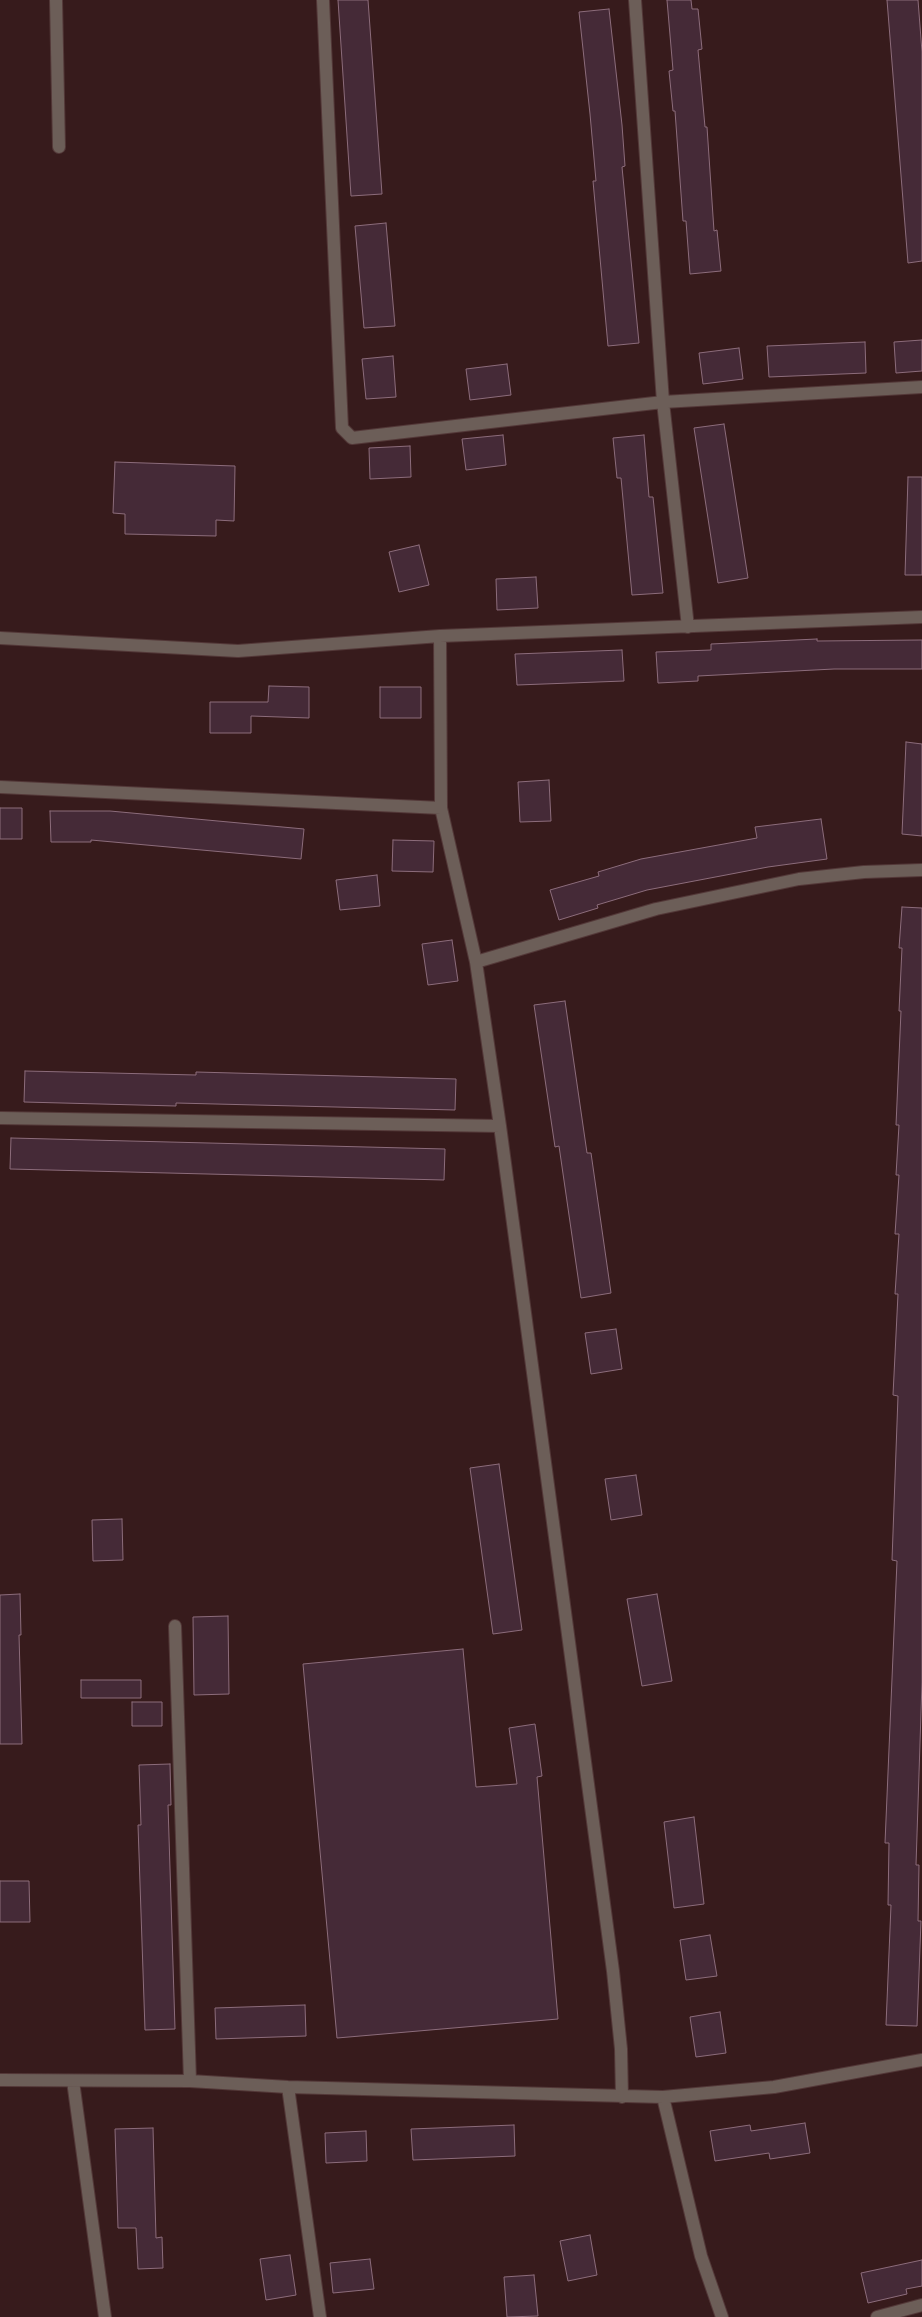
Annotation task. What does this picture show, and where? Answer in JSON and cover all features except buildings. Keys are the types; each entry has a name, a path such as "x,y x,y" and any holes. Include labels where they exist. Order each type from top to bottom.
{"street":[{"path":"56,0 59,147"},
{"path":"323,0 342,428 352,438 663,402 922,387"},
{"path":"635,0 663,402 688,627"},
{"path":"0,638 238,651 440,636 922,617"},
{"path":"440,636 441,808 476,962 500,1126 613,1971 621,2049 622,2097"},
{"path":"0,787 441,808"},
{"path":"476,962 656,909 799,878 864,872 922,870"},
{"path":"0,1118 500,1126"},
{"path":"175,1626 190,2081"},
{"path":"0,2080 190,2081 288,2086 663,2097 774,2087 922,2060"},
{"path":"73,2081 105,2317"},
{"path":"288,2086 320,2317"},
{"path":"663,2097 701,2256 722,2317"},
{"path":"877,2317 922,2305"}]}
